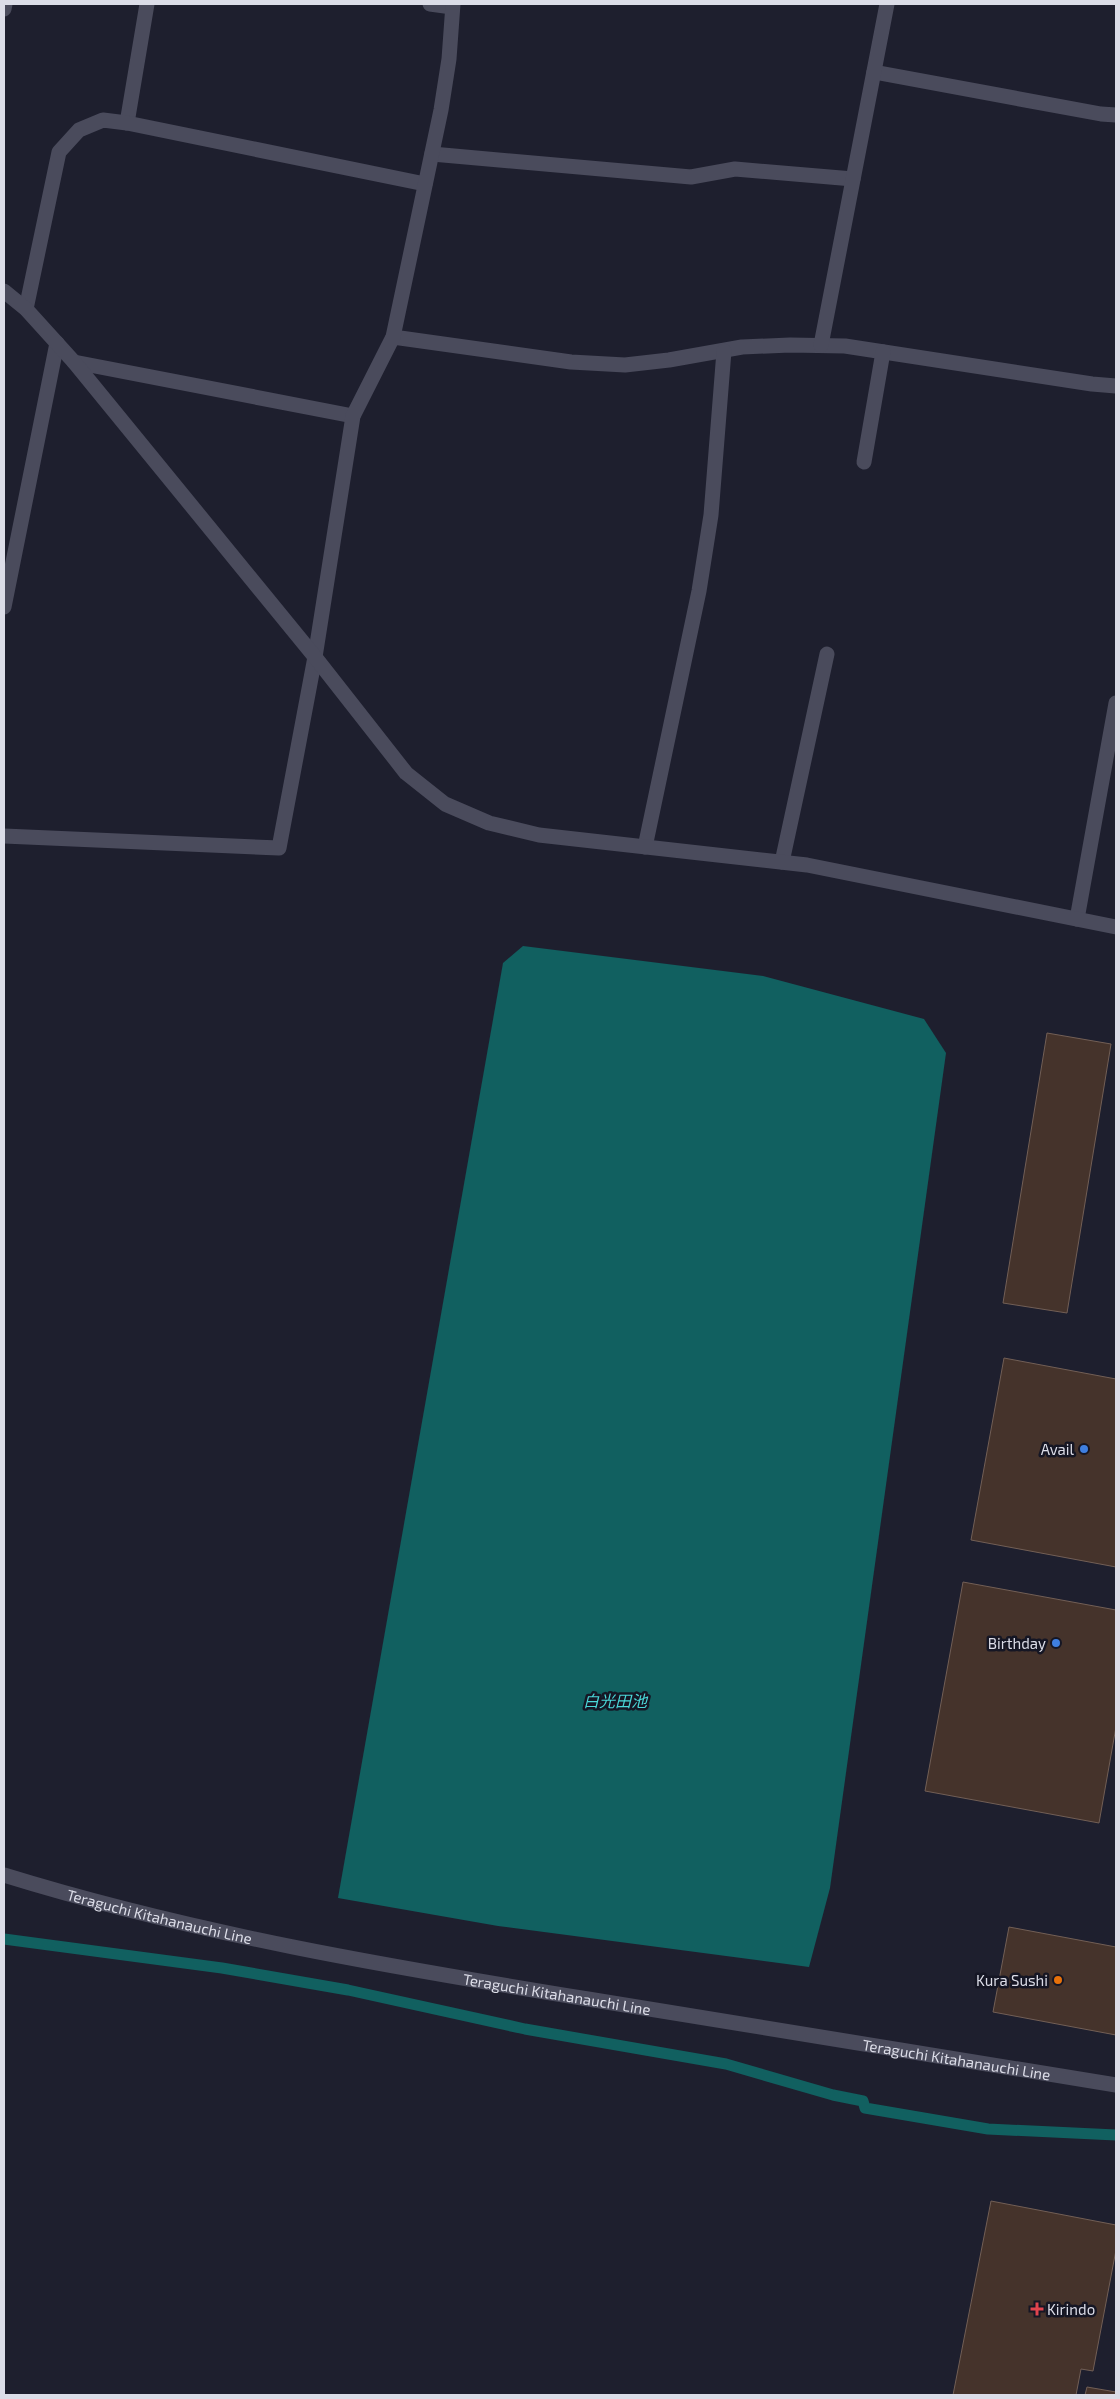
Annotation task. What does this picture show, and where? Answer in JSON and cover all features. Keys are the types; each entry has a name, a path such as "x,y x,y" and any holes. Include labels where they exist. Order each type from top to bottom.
{"street":[{"path":"4,9 5,4"},
{"path":"127,123 147,4"},
{"path":"4,836 280,848 315,657 353,416 393,337 450,59 453,5 430,4"},
{"path":"821,346 887,4"},
{"path":"874,72 1101,114 1116,115"},
{"path":"26,309 59,152 79,130 103,120 127,123 425,184"},
{"path":"432,154 692,177 735,169 853,180"},
{"path":"4,291 26,309 74,362 315,657 406,773 445,804 489,823 539,835 782,862 1116,927"},
{"path":"393,337 571,362 626,366 761,346 821,346 883,352 1116,386"},
{"path":"4,607 56,343"},
{"path":"645,847 699,591 711,515 724,350"},
{"path":"864,462 883,352"},
{"path":"74,362 353,416"},
{"path":"782,862 827,654"},
{"path":"1077,919 1116,703"},
{"name":"Teraguchi Kitahanauchi Line","path":"4,1875 74,1896 202,1929 379,1965 1116,2086"}],"water":[{"name":"白光田池","path":"523,946 763,976 924,1019 946,1053 830,1888 809,1967 498,1926 338,1898 503,963"}],"building":[{"path":"1047,1033 1111,1044 1067,1313 1003,1303"},
{"path":"1004,1358 1116,1379 1116,1567 971,1540"},
{"path":"963,1582 1116,1610 1116,1727 1099,1823 925,1791"},
{"name":"Kura Sushi","path":"1009,1927 1116,1947 1116,2035 993,2012"},
{"name":"Kirindo","path":"991,2201 1116,2225 1116,2250 1093,2371 1081,2369 1076,2395 953,2395"},
{"path":"1087,2387 1116,2392 1116,2395 1085,2395"}],"waterway":[{"path":"4,1939 222,1968 348,1990 525,2029 726,2064 833,2095 863,2101 865,2108 988,2129 1116,2135"}],"place":[{"name":"Avail","path":"1084,1449"},
{"name":"Birthday","path":"1056,1643"},
{"name":"Kura Sushi","path":"1058,1980"},
{"name":"Kirindo","path":"1037,2309"}]}
